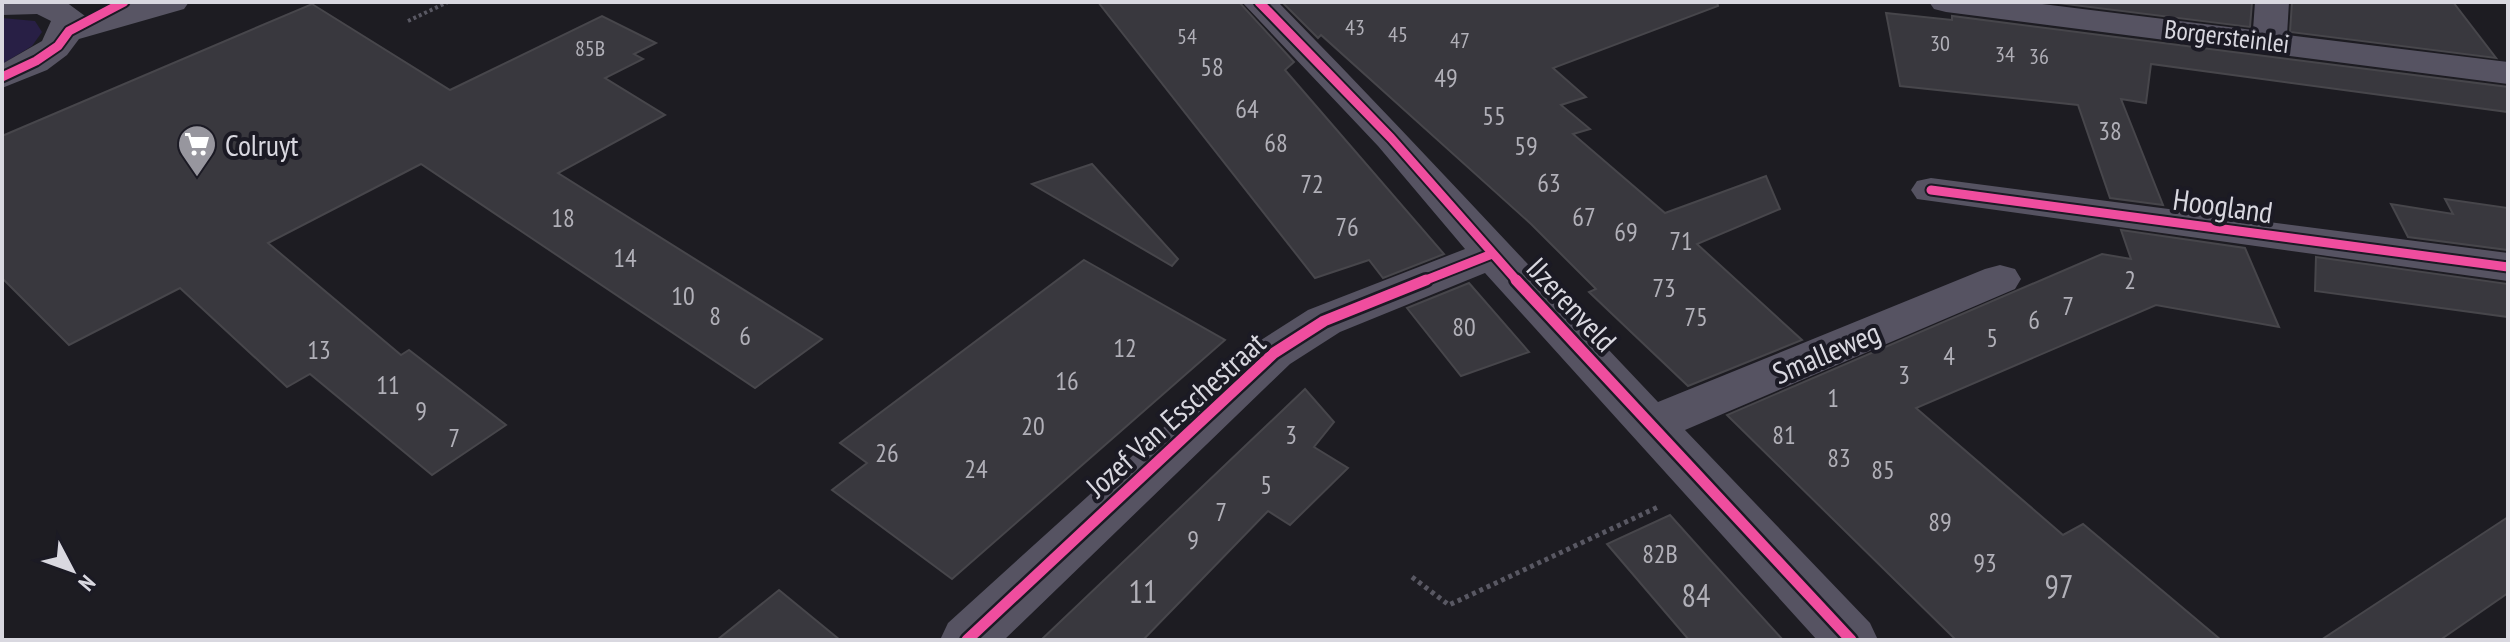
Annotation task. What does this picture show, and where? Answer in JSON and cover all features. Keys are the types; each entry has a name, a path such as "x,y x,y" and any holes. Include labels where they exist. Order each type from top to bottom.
{"main road":[{"path":"69,31 172,2"},
{"path":"2,77 36,61 58,46 69,31 69,18 58,8 36,3 6,4"}],"street":[{"name":"IJzerenveld","path":"1259,2 1391,138 1492,254 1851,640"},
{"name":"Borgersteinlei","path":"1946,2 2508,73"},
{"path":"2269,41 2272,2"},
{"name":"Hoogland","path":"1931,190 2508,267"},
{"name":"Jozef Van Esschestraat","path":"967,640 1274,353 1324,321 1492,254"},
{"name":"Smalleweg","path":"1652,424 2000,279"}],"path":[{"path":"408,21 448,2"},
{"path":"1412,577 1449,605 1619,522 1709,486"}],"shaded area":[{"path":"2,18 35,21 42,32 32,46 2,64"}],"building":[{"path":"1098,2 1239,2 1294,62 1285,70 1444,254 1383,278 1369,260 1315,278"},
{"path":"1282,2 1717,2 1718,6 1553,68 1586,97 1561,105 1590,129 1573,134 1665,213 1766,176 1780,209 1697,244 1802,340 1688,386 1589,292 1596,289 1531,224 1321,35 1318,38"},
{"path":"2050,2 2252,2 2250,27"},
{"path":"2292,2 2453,2 2496,58 2290,32"},
{"path":"312,4 450,90 602,16 656,43 634,54 643,59 605,78 665,115 558,173 822,339 755,388 421,164 268,243 401,355 409,350 506,425 432,475 310,374 287,387 180,288 69,345 2,278 2,136"},
{"path":"1886,13 1952,20 1952,16 2508,87 2508,112 2151,64 2146,103 2121,99 2163,205 2110,198 2078,105 1900,86"},
{"path":"1092,164 1178,259 1172,266 1032,184"},
{"path":"2445,199 2508,208 2508,250 2408,237 2391,204 2453,214"},
{"path":"2121,230 2245,248 2279,327 2156,305 1916,408 2063,535 2083,524 2221,640 1956,640 1727,415 2102,254 2131,259"},
{"path":"2316,257 2508,284 2508,317 2315,291"},
{"path":"1084,260 1225,340 952,579 832,490 867,463 840,443"},
{"path":"1469,283 1529,352 1461,376 1407,308"},
{"path":"1305,389 1334,422 1314,447 1348,468 1290,525 1268,511 1143,640 1041,640"},
{"path":"1670,515 1783,640 1689,640 1607,544"},
{"path":"2508,517 2508,593 2440,640 2321,640"},
{"path":"779,590 840,640 717,640"}],"cycle path":[{"path":"2,77 36,61 58,46 69,31 124,2"},
{"path":"1259,2 1391,138 1492,254 1851,640"},
{"path":"1931,190 2508,267"},
{"path":"967,640 1274,353 1324,321 1492,254"}],"place":[{"name":"Colruyt","path":"197,178"}]}
